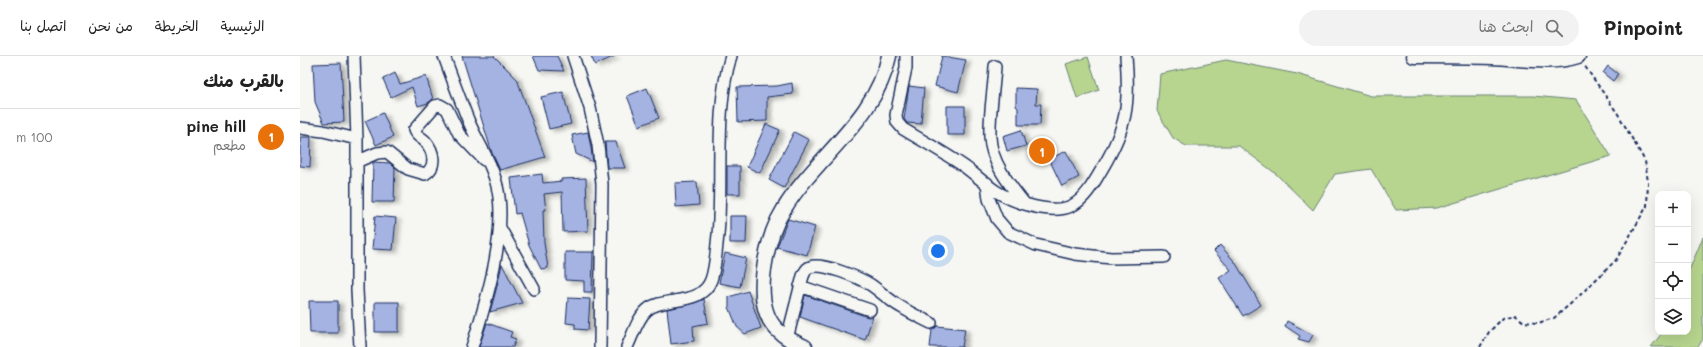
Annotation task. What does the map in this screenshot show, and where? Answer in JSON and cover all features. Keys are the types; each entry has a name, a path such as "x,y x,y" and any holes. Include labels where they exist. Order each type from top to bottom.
{"main road":[{"path":"804,347 787,339 777,330 767,315 762,290 766,257 772,234 783,210 799,187 858,121 874,96 887,66 889,56"},
{"path":"1414,56 1492,57 1540,60 1564,59 1578,56"}],"street":[{"path":"354,56 357,290 360,347"},
{"path":"444,56 469,121 491,168 497,185 501,208 500,228 489,286 480,323 472,347"},
{"path":"573,56 590,108 598,145 602,184 600,347"},
{"path":"627,347 640,319 647,310 654,305 670,303 697,295 705,289 710,282 715,266 719,218 723,94 731,56"},
{"path":"906,56 906,68 896,115 897,122 903,128 987,183 997,192 1040,208 1058,209 1072,206 1095,181 1121,133 1126,115 1128,98 1126,56"},
{"path":"995,66 990,138 992,152 1009,184 1024,203"},
{"path":"356,162 377,153 387,152 408,169 425,174 431,170 434,165 430,149 425,141 415,133 414,130 435,106 440,105 447,109 459,134 491,168"},
{"path":"300,128 323,131 356,139"},
{"path":"987,183 989,199 997,219 1008,232 1036,245 1075,254 1111,258 1164,257"},
{"path":"500,228 534,289"},
{"path":"787,339 800,286 806,269 810,266 829,268 870,284 900,307 931,323"},
{"path":"800,286 870,310"}],"path":[{"path":"1480,347 1489,332 1502,318 1515,315 1524,322 1538,323 1554,318 1575,300 1616,260 1647,206 1648,182 1645,161 1618,114 1578,56"}],"green space":[{"path":"1088,57 1099,90 1077,98 1066,64"},
{"path":"1226,60 1297,74 1371,96 1533,96 1576,100 1611,156 1437,208 1396,210 1371,169 1335,174 1313,210 1275,173 1239,146 1186,146 1173,138 1157,111 1160,74"},
{"path":"1703,237 1703,339 1698,347 1651,347 1661,335 1691,335 1691,266"}],"building":[{"path":"462,56 494,56 517,79 545,157 500,170 492,153"},
{"path":"533,56 557,56 564,71 539,70"},
{"path":"591,56 615,56 595,65"},
{"path":"942,56 966,60 958,92 935,86"},
{"path":"341,63 344,122 324,123 315,102 313,64"},
{"path":"1608,66 1618,74 1613,81 1603,73"},
{"path":"395,73 400,84 426,76 433,99 428,103 418,106 412,87 391,97 383,79"},
{"path":"792,83 793,94 767,97 767,121 738,122 737,87 777,86"},
{"path":"909,86 924,88 921,124 907,123 904,119"},
{"path":"647,88 659,118 639,126 627,96"},
{"path":"1016,88 1037,89 1036,104 1041,104 1040,125 1018,125"},
{"path":"563,92 571,124 549,129 541,97"},
{"path":"947,106 965,106 965,135 947,135"},
{"path":"383,113 393,137 376,145 365,121"},
{"path":"766,124 780,130 760,173 747,167"},
{"path":"1021,130 1026,146 1007,151 1003,136"},
{"path":"588,132 593,162 576,154 572,135"},
{"path":"794,132 809,140 784,188 769,180"},
{"path":"300,137 311,137 310,167 300,166"},
{"path":"605,142 616,142 625,168 607,168"},
{"path":"1066,151 1079,177 1062,186 1049,159"},
{"path":"373,162 390,163 395,168 394,202 372,202"},
{"path":"727,166 740,166 740,194 727,194"},
{"path":"542,174 543,183 562,181 561,179 586,178 588,231 563,232 562,192 544,194 546,210 543,210 544,243 548,268 541,269 529,245 520,213 515,214 511,178"},
{"path":"697,182 699,205 676,207 675,183"},
{"path":"375,216 396,218 393,250 372,249"},
{"path":"730,216 747,216 746,243 730,243"},
{"path":"788,219 815,227 807,255 777,247"},
{"path":"1220,245 1235,262 1261,305 1243,316 1219,278 1231,270 1214,251"},
{"path":"565,252 593,252 592,292 584,292 584,281 565,280"},
{"path":"725,253 746,258 740,287 719,283"},
{"path":"502,264 522,303 490,312 496,290"},
{"path":"748,291 761,328 745,334 737,327 729,307 729,297"},
{"path":"805,295 868,317 873,316 865,340 800,317"},
{"path":"568,298 590,299 588,330 575,329 575,324 566,323"},
{"path":"704,299 708,323 693,326 694,341 671,344 667,309 692,304"},
{"path":"309,301 338,301 338,333 310,333"},
{"path":"375,302 399,302 399,332 375,332"},
{"path":"1287,321 1313,335 1309,342 1298,339 1300,336 1285,326"},
{"path":"487,323 512,332 510,337 516,339 513,347 479,347"},
{"path":"937,326 965,329 962,347 930,347 932,330"}],"place":[{"name":"pine hill","path":"1042,151"}]}
